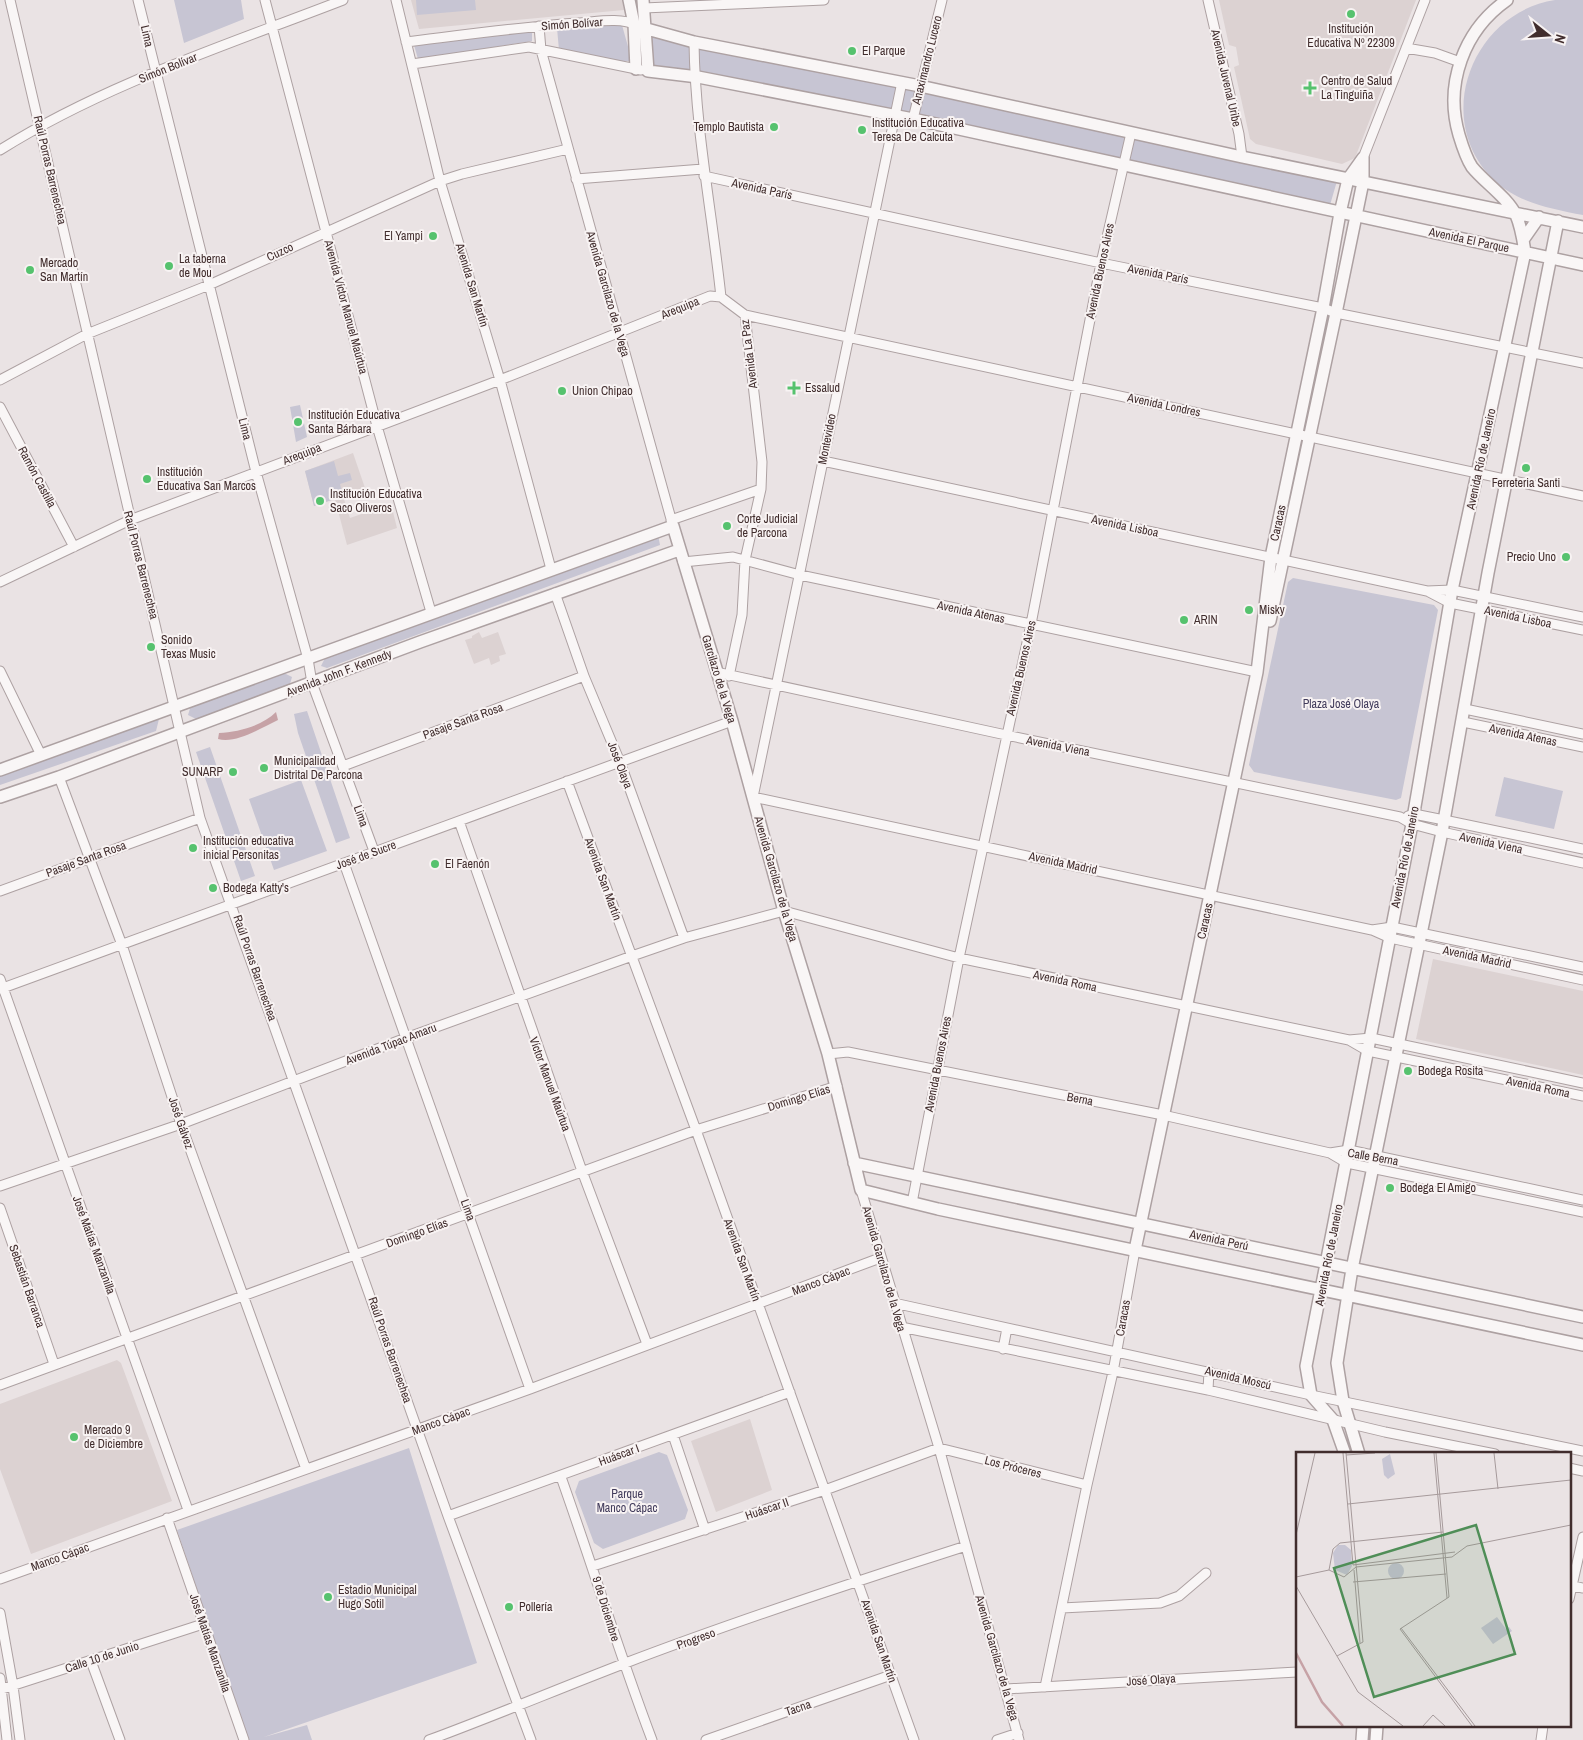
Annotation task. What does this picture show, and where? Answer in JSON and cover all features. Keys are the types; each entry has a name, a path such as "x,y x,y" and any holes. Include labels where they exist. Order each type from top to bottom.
{"street":[{"name":"Raúl Porras Barrenechea","path":"10,0 200,818 232,902 448,1516 531,1740"},
{"name":"Lima","path":"138,0 256,472 308,659 312,683 374,851"},
{"name":"Avenida Víctor Manuel Maúrtua","path":"264,0 377,426 431,612"},
{"name":"Simón Bolívar","path":"0,150 40,125 155,73 343,0"},
{"name":"Avenida San Martín","path":"396,0 440,181 500,380 551,568"},
{"path":"630,0 634,24 636,69"},
{"path":"648,71 647,29 644,4 824,0"},
{"name":"Anaximandro Lucero","path":"912,119 942,0"},
{"name":"Avenida Juvenal Uribe","path":"1208,0 1239,134 1242,158"},
{"path":"1257,672 1284,560 1336,313 1362,182 1363,158 1425,0"},
{"path":"1507,0 1479,24 1460,62 1453,102 1455,121 1472,166 1515,213 1525,252"},
{"name":"Simón Bolívar","path":"406,42 539,26 608,21 634,24 647,29"},
{"name":"Avenida Garcilazo de la Vega","path":"539,26 541,50 683,562"},
{"path":"647,29 694,42 902,82 1242,158 1583,227"},
{"path":"694,42 694,76 704,173 721,297"},
{"name":"Simón Bolívar","path":"412,64 529,47 648,71"},
{"path":"1406,48 1435,53 1460,62"},
{"name":"Avenida El Parque","path":"648,71 694,76 912,119 1583,265"},
{"name":"Montevideo","path":"753,797 902,82"},
{"name":"Avenida Buenos Aires","path":"912,1203 982,846 1031,624 1101,263 1131,133"},
{"name":"Cuzco","path":"0,380 87,334 209,285 440,181 568,149"},
{"name":"Caracas","path":"1045,1687 1086,1485 1113,1372 1140,1223 1257,672 1271,557 1323,308 1340,213 1348,179 1363,158"},
{"path":"576,179 704,173"},
{"name":"Avenida París","path":"704,173 874,214 1323,308 1336,313 1583,363"},
{"path":"1478,206 1485,201 1489,184"},
{"path":"1523,240 1539,217"},
{"name":"Avenida Río de Janeiro","path":"1358,1452 1343,1401 1337,1363 1352,1269 1421,939 1463,722 1484,596 1558,222"},
{"name":"Avenida Río de Janeiro","path":"1311,1395 1306,1366 1413,819 1452,590 1525,252"},
{"name":"Arequipa","path":"0,582 130,520 500,380 710,296 721,297"},
{"name":"Avenida La Paz","path":"721,297 745,315 762,462 761,489 745,560 742,615 729,676"},
{"name":"Avenida Londres","path":"745,315 1583,496"},
{"name":"Ramón Castilla","path":"0,408 74,547"},
{"name":"Avenida Lisboa","path":"823,461 1427,591 1452,590 1583,617"},
{"path":"672,523 761,489"},
{"name":"Avenida John F. Kennedy","path":"0,770 308,659 672,523"},
{"name":"Avenida John F. Kennedy","path":"0,797 59,777 555,593 680,550"},
{"name":"Avenida Atenas","path":"683,562 733,557 800,576 1257,672"},
{"name":"Garcilazo de la Vega","path":"683,562 732,721 753,797"},
{"name":"Avenida Lisboa","path":"1427,591 1450,603 1583,630"},
{"name":"José Olaya","path":"555,593 584,676 620,762 684,938"},
{"path":"0,671 40,755"},
{"name":"Avenida Viena","path":"716,672 1400,817 1444,820 1583,849"},
{"name":"Pasaje Santa Rosa","path":"343,766 584,676"},
{"name":"Avenida Atenas","path":"1465,709 1583,734"},
{"name":"José de Sucre","path":"1,985 122,945 232,902 732,721"},
{"name":"Avenida Atenas","path":"1463,722 1583,747"},
{"name":"José Gálvez","path":"59,777 122,945 181,1124 306,1469"},
{"name":"Avenida San Martín","path":"567,781 696,1130 914,1740"},
{"name":"Avenida Garcilazo de la Vega","path":"753,797 784,911 837,1086 854,1164 880,1258 940,1448 1018,1736"},
{"name":"Avenida Madrid","path":"753,797 1372,930 1583,967"},
{"name":"Pasaje Santa Rosa","path":"0,890 200,818"},
{"name":"Avenida Viena","path":"1413,819 1442,832 1583,863"},
{"name":"Víctor Manuel Maúrtua","path":"459,821 519,996 647,1344"},
{"name":"Lima","path":"344,863 530,1389"},
{"name":"Avenida Túpac Amaru","path":"0,1186 181,1124 406,1038 632,956 684,938 784,911"},
{"name":"Avenida Roma","path":"784,911 959,958 1349,1040 1371,1038 1583,1083"},
{"name":"Avenida Madrid","path":"1421,939 1583,980"},
{"name":"José Matías Manzanilla","path":"1,985 188,1510"},
{"name":"Avenida Roma","path":"1349,1040 1368,1051 1583,1096"},
{"name":"Berna","path":"828,1054 848,1052 1163,1115 1330,1153"},
{"name":"Domingo Elías","path":"0,1386 54,1364 243,1298 696,1130 837,1086"},
{"name":"Calle Berna","path":"1330,1153 1349,1150 1583,1200"},
{"name":"Calle Berna","path":"1330,1153 1347,1163 1583,1212"},
{"name":"Avenida Perú","path":"854,1164 1583,1317"},
{"path":"861,1190 912,1203 1583,1345"},
{"name":"Sebastián Barranca","path":"0,1208 54,1364"},
{"name":"Manco Cápac","path":"0,1579 188,1510 530,1389 880,1258"},
{"name":"Avenida Moscú","path":"894,1303 1311,1395 1583,1451"},
{"name":"Avenida Moscú","path":"901,1327 1208,1390 1350,1424 1485,1452"},
{"path":"1003,1349 1007,1328"},
{"path":"1208,1390 1209,1371"},
{"name":"Huáscar I","path":"448,1516 561,1477 790,1392"},
{"path":"1311,1395 1333,1420 1344,1452"},
{"path":"673,1435 705,1530"},
{"name":"Los Próceres","path":"940,1448 1086,1485"},
{"name":"Huáscar II","path":"593,1566 825,1490 940,1448"},
{"path":"1570,1468 1583,1471"},
{"name":"9 de Diciembre","path":"561,1477 593,1566 623,1664 652,1740"},
{"name":"José Matías Manzanilla","path":"167,1518 244,1740"},
{"path":"1583,1537 1571,1585 1583,1588"},
{"name":"Progreso","path":"429,1740 519,1707 623,1664 858,1581 966,1546"},
{"path":"1062,1608 1160,1603 1179,1596 1206,1573"},
{"path":"0,1614 13,1686 20,1740"},
{"name":"Calle 10 de Junio","path":"2,1689 203,1624"},
{"path":"91,1661 120,1740"},
{"name":"José Olaya","path":"1006,1689 1296,1672"},
{"name":"Tacna","path":"706,1740 891,1675"},
{"path":"0,1678 7,1740"},
{"path":"997,1740 1018,1736"}],"shaded area":[{"path":"411,0 622,0 624,10 419,29"},
{"name":"Centro de Salud La Tinguiña","path":"1219,0 1416,0 1355,158 1342,164 1256,144 1250,139 1234,67 1239,65 1236,47 1229,45"},
{"name":"Institución Educativa Saco Oliveros","path":"353,453 365,488 343,496 350,518 391,504 397,528 347,545 335,499 314,506 305,471"},
{"path":"479,632 482,638 498,632 506,654 499,656 500,661 491,665 489,658 474,664 465,640 472,638 472,636"},
{"path":"276,712 278,720 256,731 233,739 218,739 219,733 257,725"},
{"path":"1433,959 1583,991 1583,1075 1416,1039"},
{"name":"Mercado 9 de Diciembre","path":"117,1360 121,1363 172,1501 31,1554 0,1469 0,1404"},
{"path":"750,1419 772,1490 716,1512 691,1441"}],"green space":[{"path":"174,0 241,0 244,19 184,43"},
{"path":"416,0 475,0 476,10 417,15"},
{"path":"1555,0 1583,0 1583,215 1536,204 1504,189 1495,181 1476,157 1466,129 1464,101 1470,73 1482,47 1501,25 1526,9"},
{"path":"622,25 632,61 619,61 559,50 557,28"},
{"path":"647,29 1337,181 1330,205 648,71"},
{"path":"532,30 532,41 418,59 414,45"},
{"name":"Institución Educativa Santa Bárbara","path":"300,405 307,437 296,442 290,407"},
{"path":"334,461 338,476 350,473 352,480 340,484 343,496 314,506 305,471"},
{"path":"658,535 660,545 327,668 321,666 325,658"},
{"name":"Plaza José Olaya","path":"1293,578 1434,605 1438,610 1401,798 1396,800 1254,772 1249,765 1288,582"},
{"path":"284,673 292,677 290,684 196,719 188,715 191,705"},
{"path":"307,711 350,838 336,843 298,733 294,714"},
{"path":"159,719 156,731 0,785 0,775"},
{"path":"210,747 255,876 241,881 196,752"},
{"path":"1504,777 1563,791 1554,829 1495,816"},
{"path":"301,780 327,851 274,870 249,799"},
{"name":"Estadio Municipal Hugo Sotil","path":"409,1448 477,1663 264,1737 307,1725 312,1740 248,1740 177,1530"},
{"name":"Parque Manco Cápac","path":"659,1452 667,1455 688,1510 685,1519 603,1549 594,1543 575,1492 579,1481"}],"place":[{"name":"Institución Educativa Nº 22309","path":"1351,14"},
{"name":"El Parque","path":"852,51"},
{"name":"Centro de Salud La Tinguiña","path":"1310,88"},
{"name":"Templo Bautista","path":"774,127"},
{"name":"Institución Educativa Teresa De Calcuta","path":"862,130"},
{"name":"El Yampi","path":"433,236"},
{"name":"La taberna de Mou","path":"169,266"},
{"name":"Mercado San Martín","path":"30,270"},
{"name":"Essalud","path":"794,388"},
{"name":"Union Chipao","path":"562,391"},
{"name":"Institución Educativa Santa Bárbara","path":"298,422"},
{"name":"Ferreteria Santi","path":"1526,468"},
{"name":"Institución Educativa San Marcos","path":"147,479"},
{"name":"Institución Educativa Saco Oliveros","path":"320,501"},
{"name":"Corte Judicial de Parcona","path":"727,526"},
{"name":"Precio Uno","path":"1566,557"},
{"name":"Misky","path":"1249,610"},
{"name":"ARIN","path":"1184,620"},
{"name":"Sonido Texas Music","path":"151,647"},
{"name":"Municipalidad Distrital De Parcona","path":"264,768"},
{"name":"SUNARP","path":"233,772"},
{"name":"Institución educativa inicial Personitas","path":"193,848"},
{"name":"El Faenón","path":"435,864"},
{"name":"Bodega Katty's","path":"213,888"},
{"name":"Bodega Rosita","path":"1408,1071"},
{"name":"Bodega El Amigo","path":"1390,1188"},
{"name":"Mercado 9 de Diciembre","path":"74,1437"},
{"name":"Estadio Municipal Hugo Sotil","path":"328,1597"},
{"name":"Pollería","path":"509,1607"}]}
